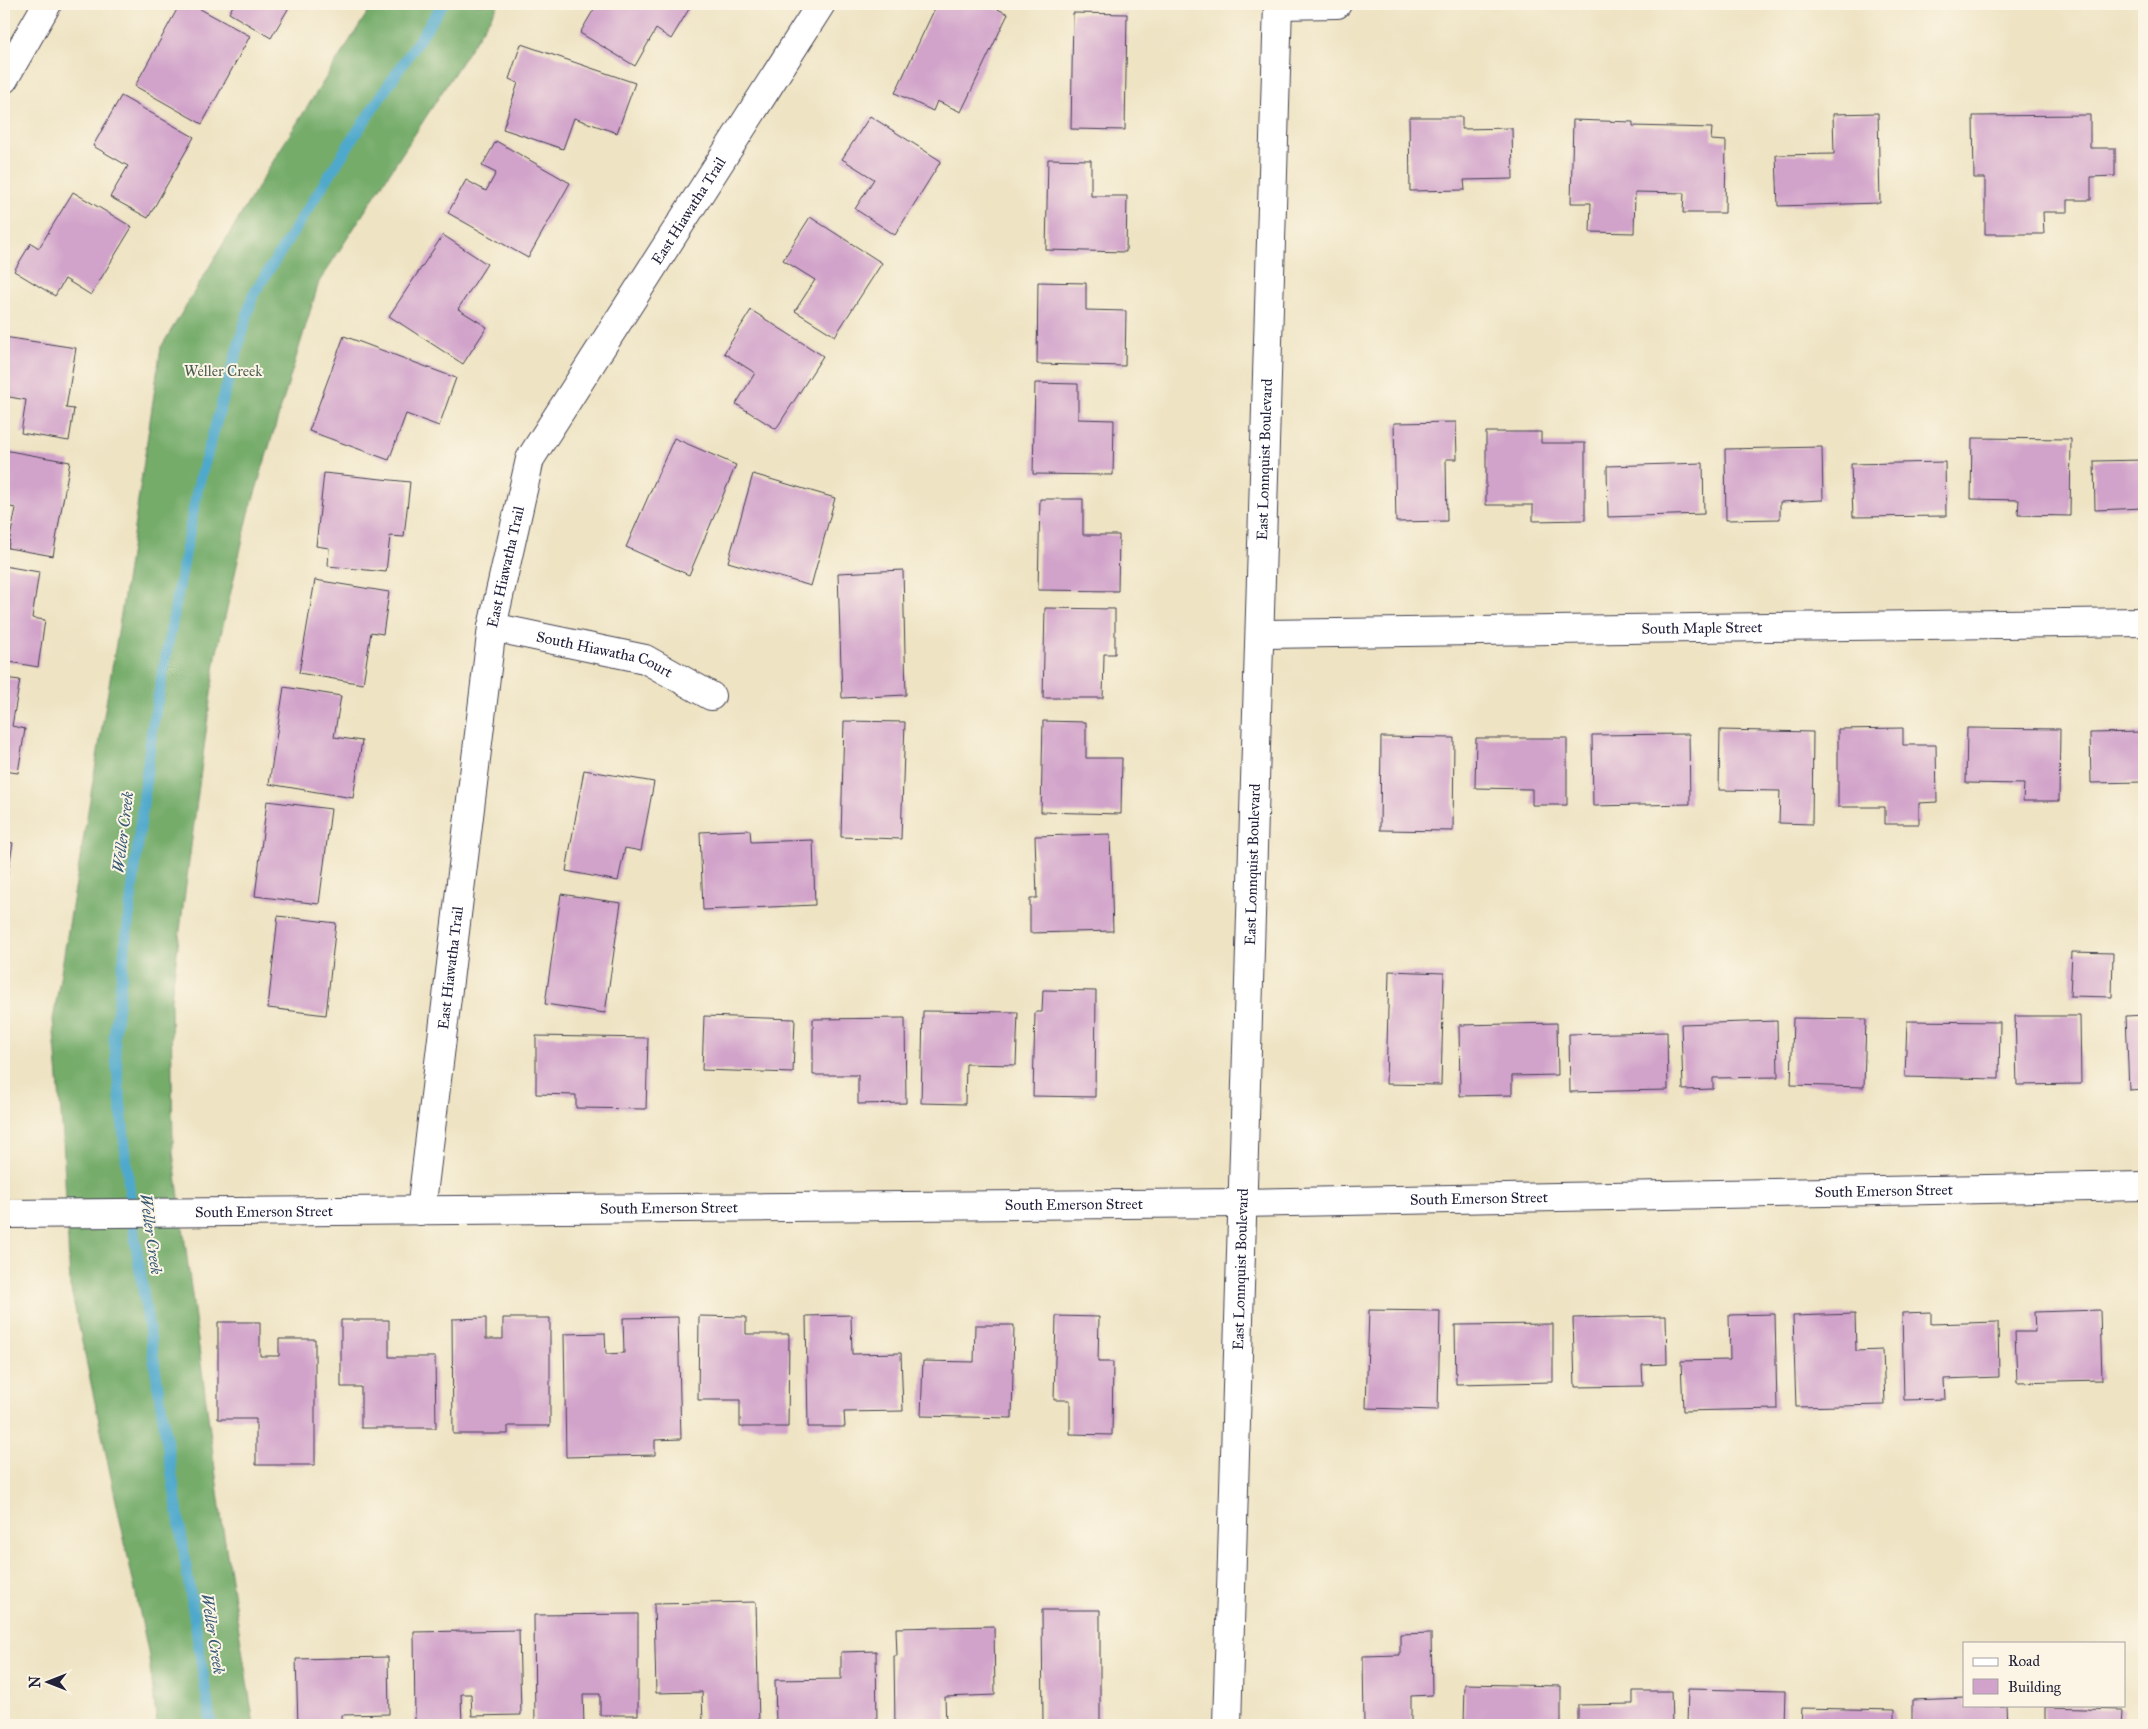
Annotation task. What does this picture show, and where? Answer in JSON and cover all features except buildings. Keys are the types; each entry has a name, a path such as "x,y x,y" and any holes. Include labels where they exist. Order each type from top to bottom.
{"street":[{"path":"4,80 48,4"},
{"name":"East Hiawatha Trail","path":"421,1211 492,627 530,459 821,4"},
{"path":"1278,4 1337,4"},
{"name":"East Lonnquist Boulevard","path":"1227,1725 1261,634 1278,4"},
{"name":"South Maple Street","path":"1261,634 2144,622"},
{"name":"South Hiawatha Court","path":"492,627 645,659 711,696"},
{"name":"South Emerson Street","path":"4,1214 1242,1203 2144,1186"}],"green space":[{"name":"Weller Creek","path":"373,4 499,4 319,282 249,513 216,656 171,999 173,1152 223,1529 254,1725 157,1725 148,1651 70,1285 63,1138 53,1020 123,602 161,347 283,145"}],"waterway":[{"name":"Weller Creek","path":"211,1725 133,1226 114,1038 152,730 198,486 253,295 353,138 443,4"}]}
